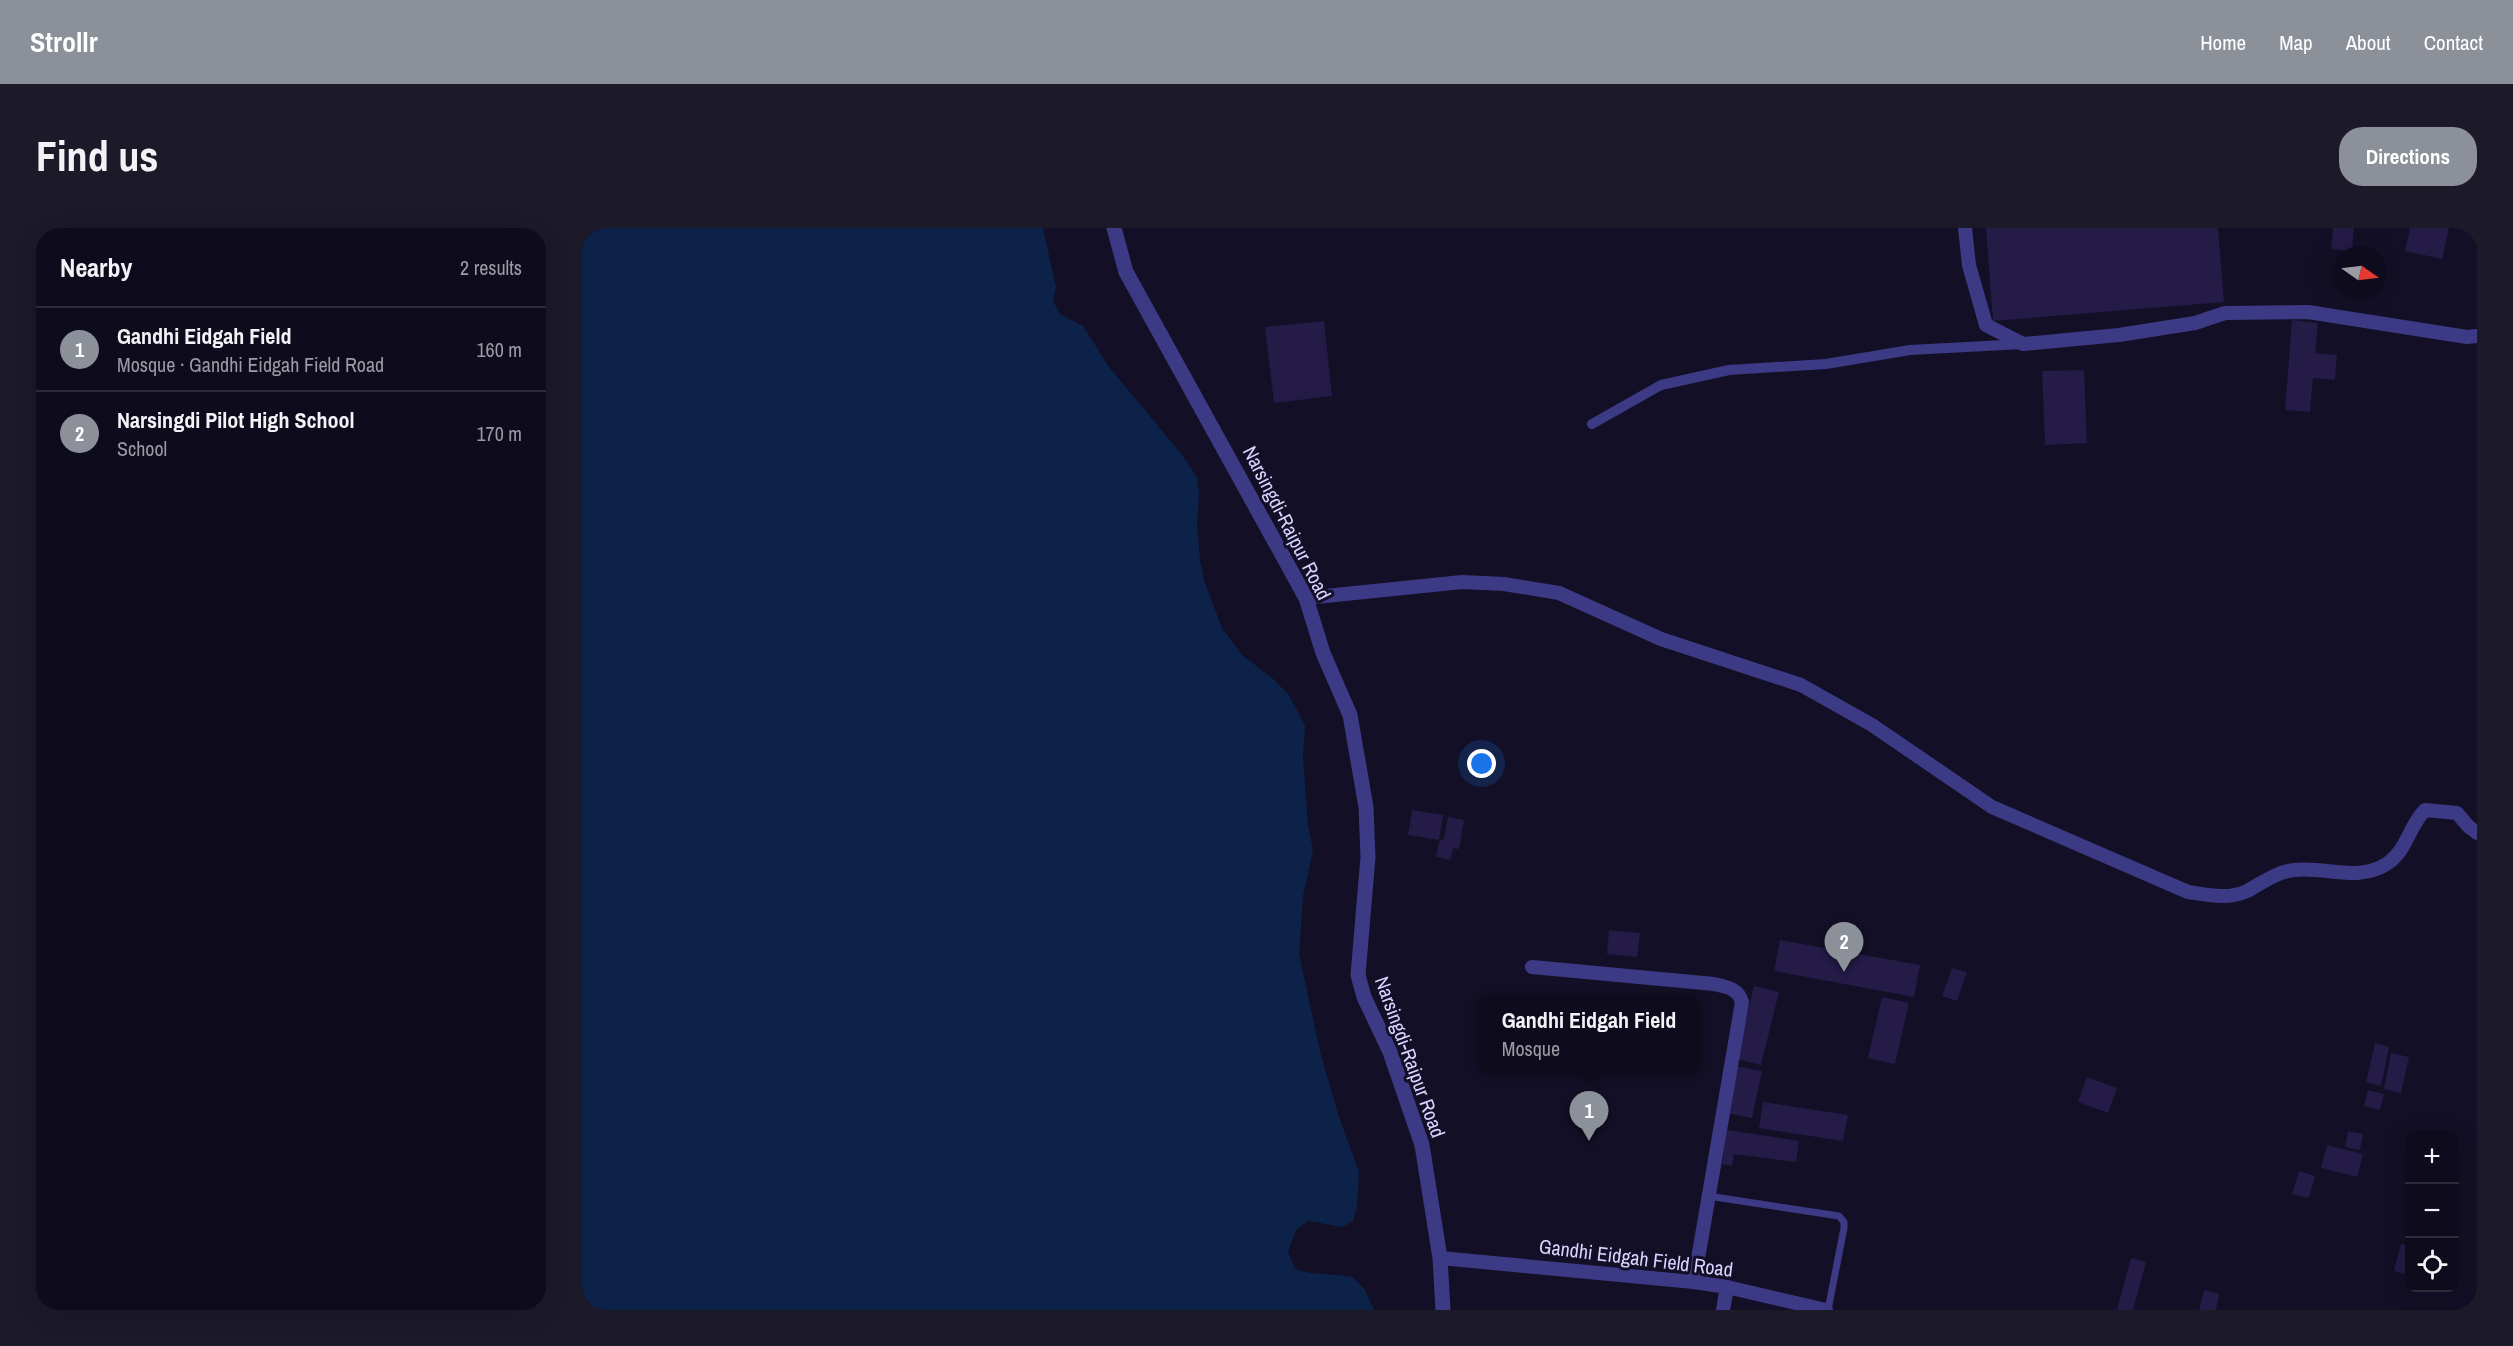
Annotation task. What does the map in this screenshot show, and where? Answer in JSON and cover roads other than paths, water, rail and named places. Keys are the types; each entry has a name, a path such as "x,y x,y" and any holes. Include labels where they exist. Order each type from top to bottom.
{"street":[{"name":"Narsingdi-Raipur Road","path":"1114,228 1126,272 1306,598 1323,653 1350,716 1366,807 1368,857 1358,975 1364,998 1390,1052 1422,1144 1440,1258 1443,1310"},
{"path":"1965,228 1969,266 1986,325 2023,344"},
{"path":"1592,424 1661,385 1729,370 1826,364 1910,350 2023,344 2119,335 2195,324 2225,313 2308,312 2467,337 2477,336"},
{"path":"1306,598 1462,582 1504,584 1559,593 1668,641 1801,685 1872,725 1992,807 2188,892 2231,896 2245,892 2276,875 2293,870 2362,874 2377,869 2401,851 2419,816 2425,810 2457,813 2477,833"},
{"path":"1532,967 1714,984 1738,993 1742,1002 1694,1282"},
{"name":"Gandhi Eidgah Field Road","path":"1440,1258 1694,1282 1727,1287 1827,1310"},
{"path":"1723,1310 1727,1287"}],"lane":[{"path":"1708,1196 1839,1216 1844,1222 1844,1228 1827,1310"}],"water":[{"path":"582,228 1043,228 1056,287 1053,301 1060,314 1083,326 1109,367 1183,456 1197,478 1200,560 1204,580 1222,628 1242,655 1272,678 1288,694 1305,725 1303,757 1308,825 1313,850 1303,896 1299,954 1321,1055 1339,1117 1359,1172 1357,1205 1353,1221 1343,1227 1308,1221 1296,1230 1288,1252 1295,1269 1353,1277 1365,1290 1374,1310 582,1310"}],"place":[{"name":"Narsingdi Pilot High School","path":"1844,972"},
{"name":"Gandhi Eidgah Field","path":"1589,1141"}]}
